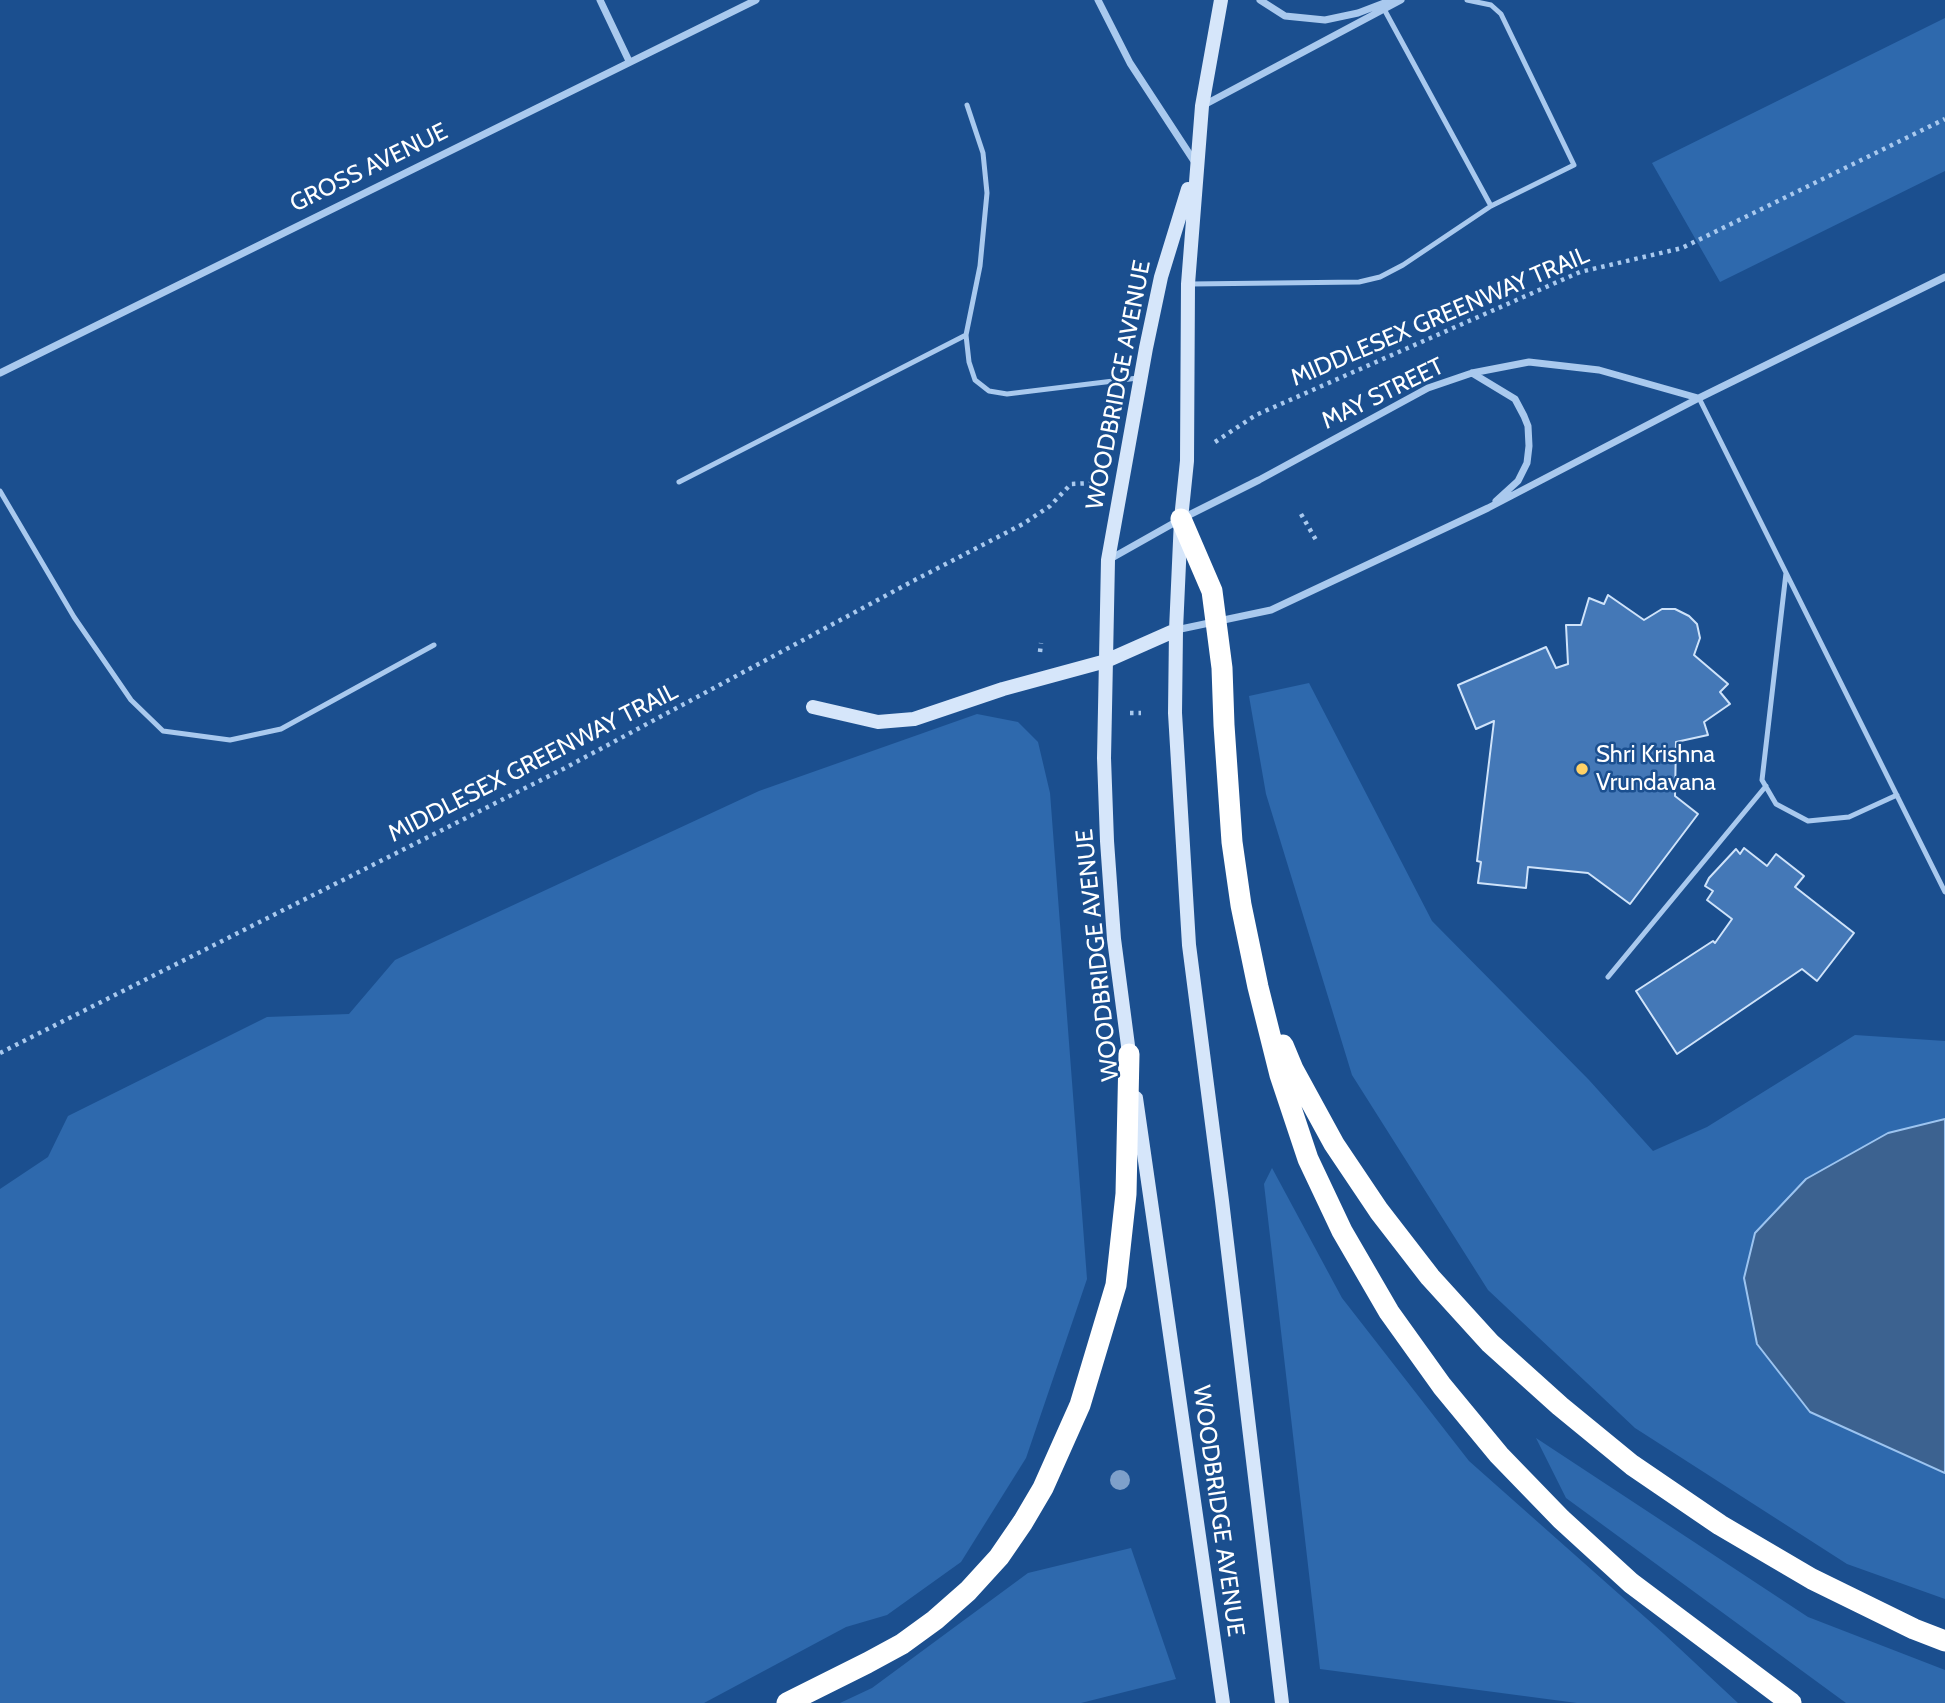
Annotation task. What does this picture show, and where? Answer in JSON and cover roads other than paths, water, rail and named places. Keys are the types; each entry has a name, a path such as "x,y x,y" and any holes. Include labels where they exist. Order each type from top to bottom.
{"highway":[{"path":"1181,519 1212,591 1222,668 1231,842 1258,986 1280,1076 1308,1159 1342,1231 1389,1312 1442,1386 1499,1455 1561,1519 1631,1583 1791,1703"},
{"path":"1258,986 1293,1069 1334,1144 1379,1210 1430,1277 1490,1343 1560,1406 1632,1465 1720,1525 1812,1578 1914,1629 1945,1641"},
{"path":"786,1703 902,1644 935,1620 968,1591 999,1557 1043,1488 1080,1405 1116,1285 1126,1194 1129,1054"}],"main road":[{"name":"WOODBRIDGE AVENUE","path":"1221,0 1202,106 1188,284 1187,461 1181,519 1175,713 1189,945 1282,1703"},
{"name":"WOODBRIDGE AVENUE","path":"1196,164 1161,277 1108,560 1104,758 1114,939 1223,1703"},
{"path":"813,706 878,722 914,719 1003,689 1106,661 1176,630"}],"street":[{"path":"600,0 629,61"},
{"name":"GROSS AVENUE","path":"0,373 756,0"},
{"path":"1098,0 1130,63 1196,164"},
{"path":"1260,0 1285,16 1325,20 1357,13 1392,0"},
{"path":"1202,106 1401,0"},
{"path":"1176,630 1271,610 1488,508 1699,398 1945,276"},
{"name":"MAY STREET","path":"1108,560 1428,388 1472,373 1530,362 1599,370 1699,398"},
{"path":"1472,373 1514,400 1524,416 1529,435 1527,463 1518,481 1488,508"}],"lane":[{"path":"1188,284 1313,284 1359,282 1380,277 1403,265 1491,206 1574,165 1501,14 1491,5 1467,0"},
{"path":"1384,9 1491,206"},
{"path":"967,105 983,153 987,193 980,266 966,335 969,362 975,380 989,391 1007,394 1141,378"},
{"path":"679,482 966,335"},
{"path":"1699,398 1945,892"},
{"path":"0,491 74,617 131,700 163,731 230,740 281,729 434,645"},
{"path":"1786,573 1762,780 1776,804 1808,821 1849,817 1897,795"},
{"path":"1608,977 1766,786"}],"place":[{"name":"Shri Krishna Vrundavana","path":"1582,769"}]}
